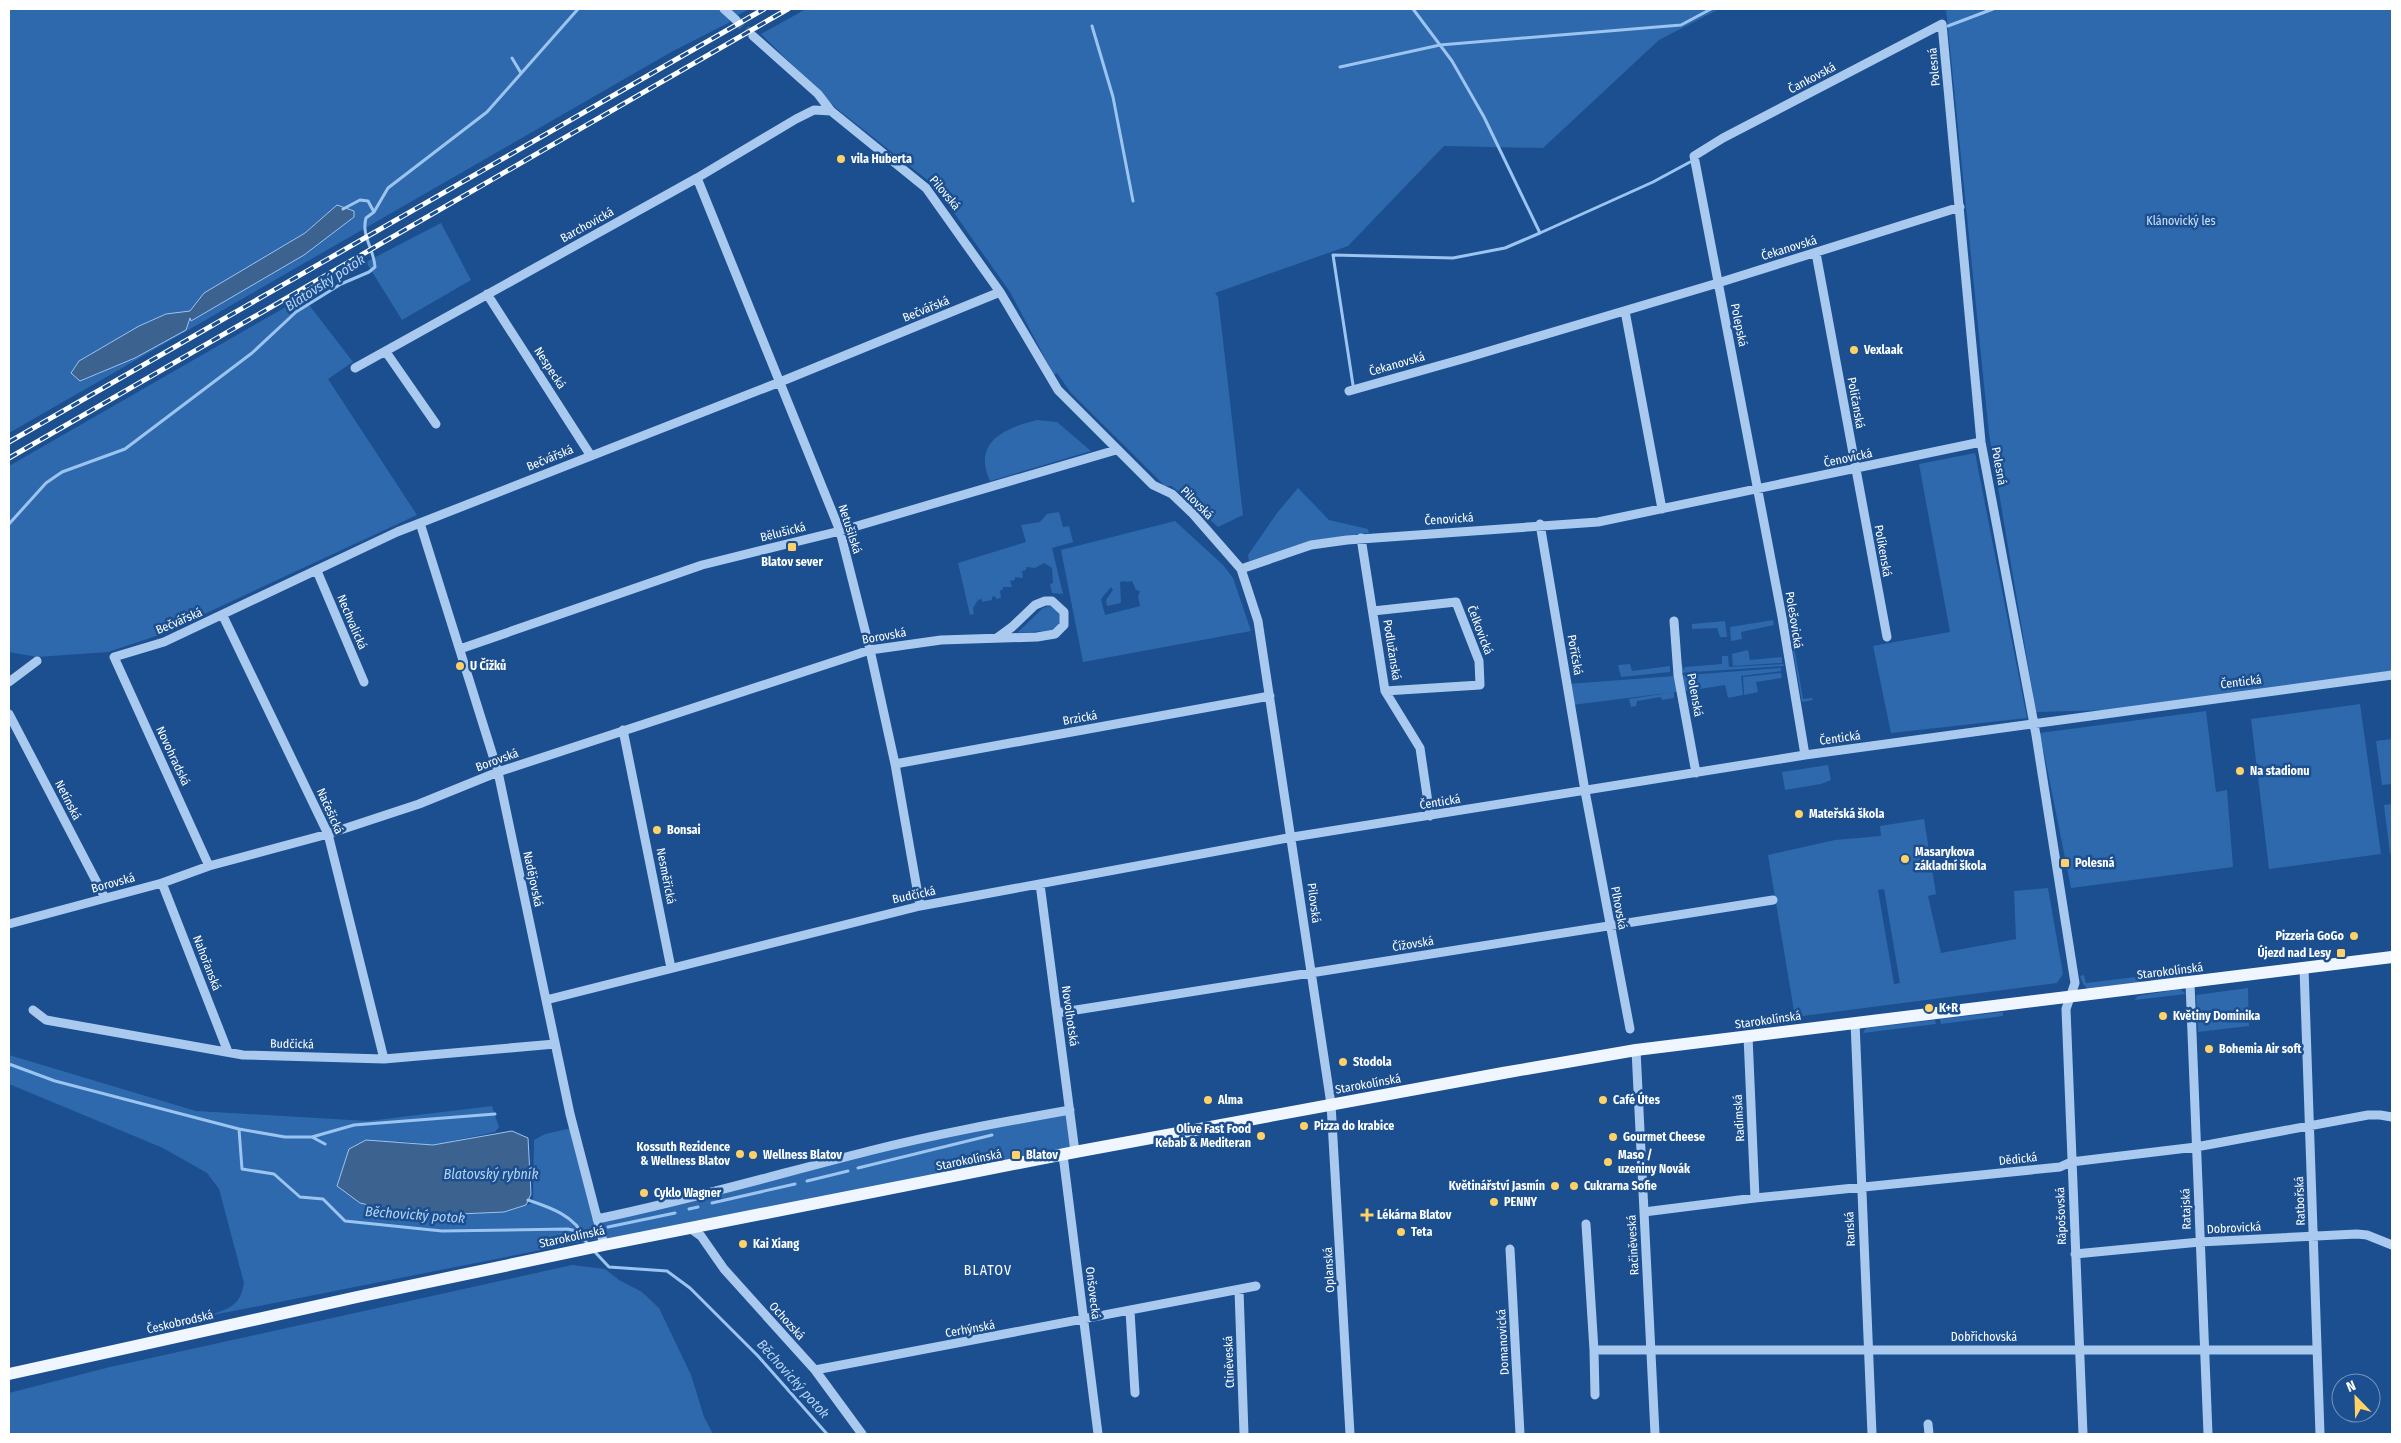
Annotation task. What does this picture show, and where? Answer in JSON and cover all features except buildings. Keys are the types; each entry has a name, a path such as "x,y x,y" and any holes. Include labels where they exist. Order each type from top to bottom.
{"main road":[{"name":"Starokolínská","path":"357,1296 604,1245 1069,1154 1332,1104 1636,1050 2392,957"},
{"name":"Českobrodská","path":"9,1374 357,1296"}],"street":[{"path":"724,9 736,20"},
{"name":"Čankovská","path":"1695,160 1723,138 1942,24"},
{"name":"Polesná","path":"1942,24 1981,442 2034,723 2075,983 2070,997"},
{"name":"Pilovská","path":"753,36 818,94 831,111 926,188 1000,292 1058,390 1153,485 1172,494 1187,508 1241,569 1258,622 1293,837 1310,973 1332,1104"},
{"name":"Barchovická","path":"355,368 697,178 814,110 831,111"},
{"name":"Polepská","path":"1695,160 1758,490"},
{"name":"Netušilská","path":"697,178 840,530 870,650 895,764 920,906"},
{"name":"Čekanovská","path":"1350,390 1466,358 1718,283 1960,207"},
{"name":"Poličanská","path":"1816,253 1854,469"},
{"name":"Bečvářská","path":"114,657 164,642 420,523 780,382 1000,292"},
{"name":"Nespecká","path":"487,294 591,456"},
{"path":"1624,310 1662,509"},
{"path":"386,352 436,424"},
{"name":"Čenovická","path":"1241,569 1311,544 1361,538 1540,524 1598,522 1981,442"},
{"name":"Bělušická","path":"460,649 702,565 840,530 1116,450"},
{"name":"Políkenská","path":"1854,469 1887,637"},
{"name":"Polešovická","path":"1758,490 1805,756"},
{"name":"Nadějovská","path":"420,523 498,772 555,1044 604,1245"},
{"name":"Poříčská","path":"1540,524 1585,791"},
{"name":"Podlužanská","path":"1361,538 1385,691 1420,748 1430,816"},
{"name":"Nechvalická","path":"317,571 364,682"},
{"name":"Borovská","path":"9,924 162,883 209,866 328,834 419,804 498,772 870,650 941,640 997,638 1055,634 1064,625 1064,612 1052,601 1039,602 997,638"},
{"name":"Čelkovická","path":"1373,611 1456,602 1479,661 1480,685 1385,691"},
{"name":"Načešická","path":"223,616 328,834 384,1059"},
{"name":"Polenská","path":"1674,620 1678,675 1696,773"},
{"name":"Novohradská","path":"114,657 209,866"},
{"path":"9,682 37,661"},
{"name":"Čentická","path":"1293,837 1805,756 2392,675"},
{"name":"Brzická","path":"895,764 1270,696"},
{"name":"Netínská","path":"9,714 104,898"},
{"name":"Nesměřická","path":"623,730 672,968"},
{"name":"Plhovská","path":"1585,791 1630,1029"},
{"name":"Budčická","path":"546,1000 920,906 1293,837"},
{"name":"Nahořanská","path":"162,883 228,1052"},
{"name":"Novolhotská","path":"1040,884 1070,1110 1069,1154"},
{"name":"Čížovská","path":"1057,1013 1773,900"},
{"name":"Ratbořská","path":"2304,968 2320,1434"},
{"name":"Ratajská","path":"2190,983 2208,1434"},
{"name":"Rápošovská","path":"2070,997 2066,1009 2083,1434"},
{"name":"Budčická","path":"33,1010 46,1020 243,1055 384,1059 555,1044"},
{"name":"Ranská","path":"1855,1022 1872,1434"},
{"name":"Radimská","path":"1748,1036 1755,1198"},
{"name":"Račiněveská","path":"1636,1050 1655,1434"},
{"name":"Oplanská","path":"1332,1104 1350,1434"},
{"name":"Starokolínská","path":"597,1219 707,1195 871,1150 995,1123 1070,1110"},
{"name":"Dědická","path":"1644,1212 1755,1198 2060,1167 2071,1162 2196,1147 2368,1115 2380,1114 2392,1117"},
{"name":"Onšovecká","path":"1069,1154 1084,1320 1098,1434"},
{"path":"1586,1224 1595,1395"},
{"name":"Ochozská","path":"690,1228 701,1236 724,1269 815,1370 862,1434"},
{"name":"Dobrovická","path":"2075,1254 2200,1242 2313,1236 2367,1235 2392,1245"},
{"name":"Domanovická","path":"1510,1249 1520,1434"},
{"name":"Cerhýnská","path":"815,1370 1256,1286"},
{"name":"Ctiněveská","path":"1238,1290 1244,1434"},
{"path":"1130,1311 1134,1393"},
{"path":"1594,1350 1650,1348"},
{"name":"Dobřichovská","path":"1650,1348 2317,1350"},
{"path":"1928,1424 1929,1434"}],"green space":[{"path":"9,9 749,9 729,20 730,22 673,51 9,433","holes":["337,205 304,255 191,321 204,293 305,233","190,311 135,358 81,381 71,373 79,361 139,326 166,314"]},
{"path":"806,9 1719,9 1659,40 1543,148 1444,146 1348,246 1215,293 1218,297 1243,515 1218,527 1172,486 1165,486 1071,393 1057,373 1054,375 1010,292 935,186 836,108 761,34"},
{"name":"Klánovický les","path":"1946,9 2392,9 2392,671 2111,710 2036,712 1989,434"},
{"path":"441,223 471,280 402,320 366,262"},
{"path":"303,297 353,362 328,379 417,515 159,635 108,652 37,657 9,652 9,466"},
{"path":"1037,420 1057,422 1091,451 990,481 985,456 995,439 1014,427"},
{"path":"1975,453 2027,718 1891,733 1873,646 1950,632 1919,464"},
{"path":"1298,488 1329,520 1368,529 1369,533 1313,541 1249,561 1248,555 1277,513"},
{"path":"1059,512 1063,527 1069,526 1073,542 1052,548 1063,594 1052,593 1050,584 1053,583 1052,568 1044,563 1035,568 1026,567 1026,570 1022,571 1023,578 1015,577 1015,580 1010,581 1012,587 1003,587 1000,591 1001,598 996,599 995,596 992,597 992,600 982,602 982,599 978,600 973,608 974,614 970,615 958,563 1026,542 1021,525 1040,522 1047,514"},
{"path":"1175,521 1223,565 1233,578 1251,631 1083,662 1061,550","holes":["1132,581 1136,590 1140,591 1138,596 1140,606 1105,615 1101,599 1111,587 1113,590 1106,600 1107,606 1121,603 1120,582"]},
{"path":"1049,606 1060,612 1062,620 1056,630 1017,633 1043,608"},
{"path":"1773,620 1774,625 1741,632 1742,639 1731,641 1730,627"},
{"path":"1725,621 1727,637 1720,637 1717,628 1692,629 1692,624"},
{"path":"1788,622 1790,622 1803,699 1812,698 1813,700 1802,702"},
{"path":"1748,650 1750,660 1782,657 1782,663 1733,666 1732,654"},
{"path":"1722,656 1728,656 1729,667 1783,664 1784,666 1679,673 1680,664 1682,664 1684,670 1685,667 1722,664"},
{"path":"1630,664 1632,671 1670,666 1670,672 1621,677 1618,665"},
{"path":"1781,668 1781,671 1741,676 1743,695 1728,698 1725,685 1700,689 1700,681 1699,689 1572,705 1568,684"},
{"path":"1781,673 1782,678 1756,682 1758,692 1744,695 1743,677"},
{"path":"1674,692 1674,698 1662,700 1661,697 1637,701 1636,706 1631,707 1629,699"},
{"path":"2360,704 2381,854 2269,869 2251,719"},
{"path":"2206,711 2216,792 2227,790 2233,867 2071,888 2040,733"},
{"path":"2392,739 2392,784 2382,785 2376,741"},
{"path":"1828,765 1831,780 1821,784 1785,790 1782,772"},
{"path":"2392,804 2392,853 2390,854 2384,805"},
{"path":"1924,819 1936,894 1928,896 1941,953 2016,939 2014,891 2048,888 2063,974 2057,983 1795,1017 1768,855 1835,840 1881,836 1880,826","holes":["1884,889 1900,983 1894,984 1878,890"]},
{"path":"2192,970 2193,976 2151,981 2148,975"},
{"path":"2084,975 2086,983 2143,976 2142,982 2088,989 2083,984 2080,976"},
{"path":"2248,988 2249,1026 2198,1032 2196,995"},
{"path":"2180,989 2186,994 2135,1000 2137,996"},
{"path":"2003,1012 2003,1016 1941,1024 1940,1019"},
{"path":"1935,1020 1936,1024 1863,1033 1866,1028"},
{"path":"9,1055 196,1111 368,1121 492,1106 499,1127 495,1132 433,1145 397,1141 437,1215 504,1212 533,1203 534,1140 545,1134 572,1128 597,1239 208,1316 228,1308 236,1302 240,1297 244,1283 219,1189 207,1173 163,1148 9,1084"},
{"path":"1070,1110 1075,1152 604,1245 597,1219 899,1144"},
{"path":"572,1265 605,1269 619,1280 642,1292 659,1308 691,1375 704,1417 713,1434 9,1434 9,1393 110,1367"}],"water":[{"path":"337,205 354,211 354,217 304,255 191,321 190,318 186,330 135,358 80,381 71,373 79,361 139,326 166,314 190,311 204,293 305,233"},
{"name":"Blatovský rybník","path":"512,1131 528,1138 531,1194 526,1205 504,1212 437,1215 402,1213 360,1203 337,1186 349,1149 366,1140 433,1145"}],"waterway":[{"name":"Blatovský potok","path":"9,524 46,483 62,472 125,449 252,353 296,312 341,284 369,272 375,267 366,237 366,218 374,212 388,188 487,112 578,9"},
{"path":"1413,9 1452,61 1484,117 1540,233 1653,182 1690,162"},
{"path":"1340,67 1440,45 1681,25 1711,9"},
{"path":"1948,26 1993,9"},
{"path":"1092,26 1113,97 1133,201"},
{"path":"512,58 521,73"},
{"path":"343,209 360,200 368,201 374,212"},
{"path":"1353,385 1333,255 1453,258 1505,248 1540,233"},
{"name":"Běchovický potok","path":"9,1064 55,1081 239,1129 242,1169 274,1174 300,1197 323,1199 345,1221 442,1231 568,1229 576,1231 588,1244"},
{"path":"239,1129 285,1137 312,1137 354,1125 495,1114"},
{"path":"858,1168 992,1135"},
{"path":"312,1137 325,1144"},
{"path":"807,1181 848,1171"},
{"path":"712,1203 795,1184"},
{"path":"528,1200 561,1213 575,1224 584,1238"},
{"path":"689,1209 698,1207"},
{"path":"608,1227 675,1213"},
{"path":"582,1233 592,1231"},
{"name":"Běchovický potok","path":"594,1251 609,1267 667,1271 690,1288 758,1356 827,1434"}],"tunnel":[{"path":"736,20 753,36"}],"railway":[{"path":"9,442 764,9"},
{"path":"9,458 788,9"}],"place":[{"name":"vila Huberta","path":"841,159"},
{"name":"Vexlaak","path":"1854,350"},
{"name":"Blatov sever","path":"792,547"},
{"name":"U Čížků","path":"460,666"},
{"name":"Na stadionu","path":"2240,771"},
{"name":"Mateřská škola","path":"1799,814"},
{"name":"Bonsai","path":"657,830"},
{"name":"Masarykova základní škola","path":"1905,859"},
{"name":"Polesná","path":"2065,863"},
{"name":"Pizzeria GoGo","path":"2354,936"},
{"name":"Újezd nad Lesy","path":"2341,953"},
{"name":"K+R","path":"1929,1008"},
{"name":"Květiny Dominika","path":"2163,1016"},
{"name":"Bohemia Air soft","path":"2209,1049"},
{"name":"Stodola","path":"1343,1062"},
{"name":"Alma","path":"1208,1100"},
{"name":"Café Útes","path":"1603,1100"},
{"name":"Pizza do krabice","path":"1304,1126"},
{"name":"Olive Fast Food Kebab & Mediteran","path":"1261,1136"},
{"name":"Gourmet Cheese","path":"1613,1137"},
{"name":"Kossuth Rezidence & Wellness Blatov","path":"740,1154"},
{"name":"Wellness Blatov","path":"753,1155"},
{"name":"Blatov","path":"1016,1155"},
{"name":"Maso / uzeniny Novák","path":"1608,1162"},
{"name":"Květinářství Jasmín","path":"1555,1186"},
{"name":"Cukrarna Sofie","path":"1574,1186"},
{"name":"Cyklo Wagner","path":"644,1193"},
{"name":"PENNY","path":"1494,1202"},
{"name":"Lékárna Blatov","path":"1367,1215"},
{"name":"Teta","path":"1401,1232"},
{"name":"Kai Xiang","path":"743,1244"}],"district":[{"name":"BLATOV","path":"988,1270"}]}
